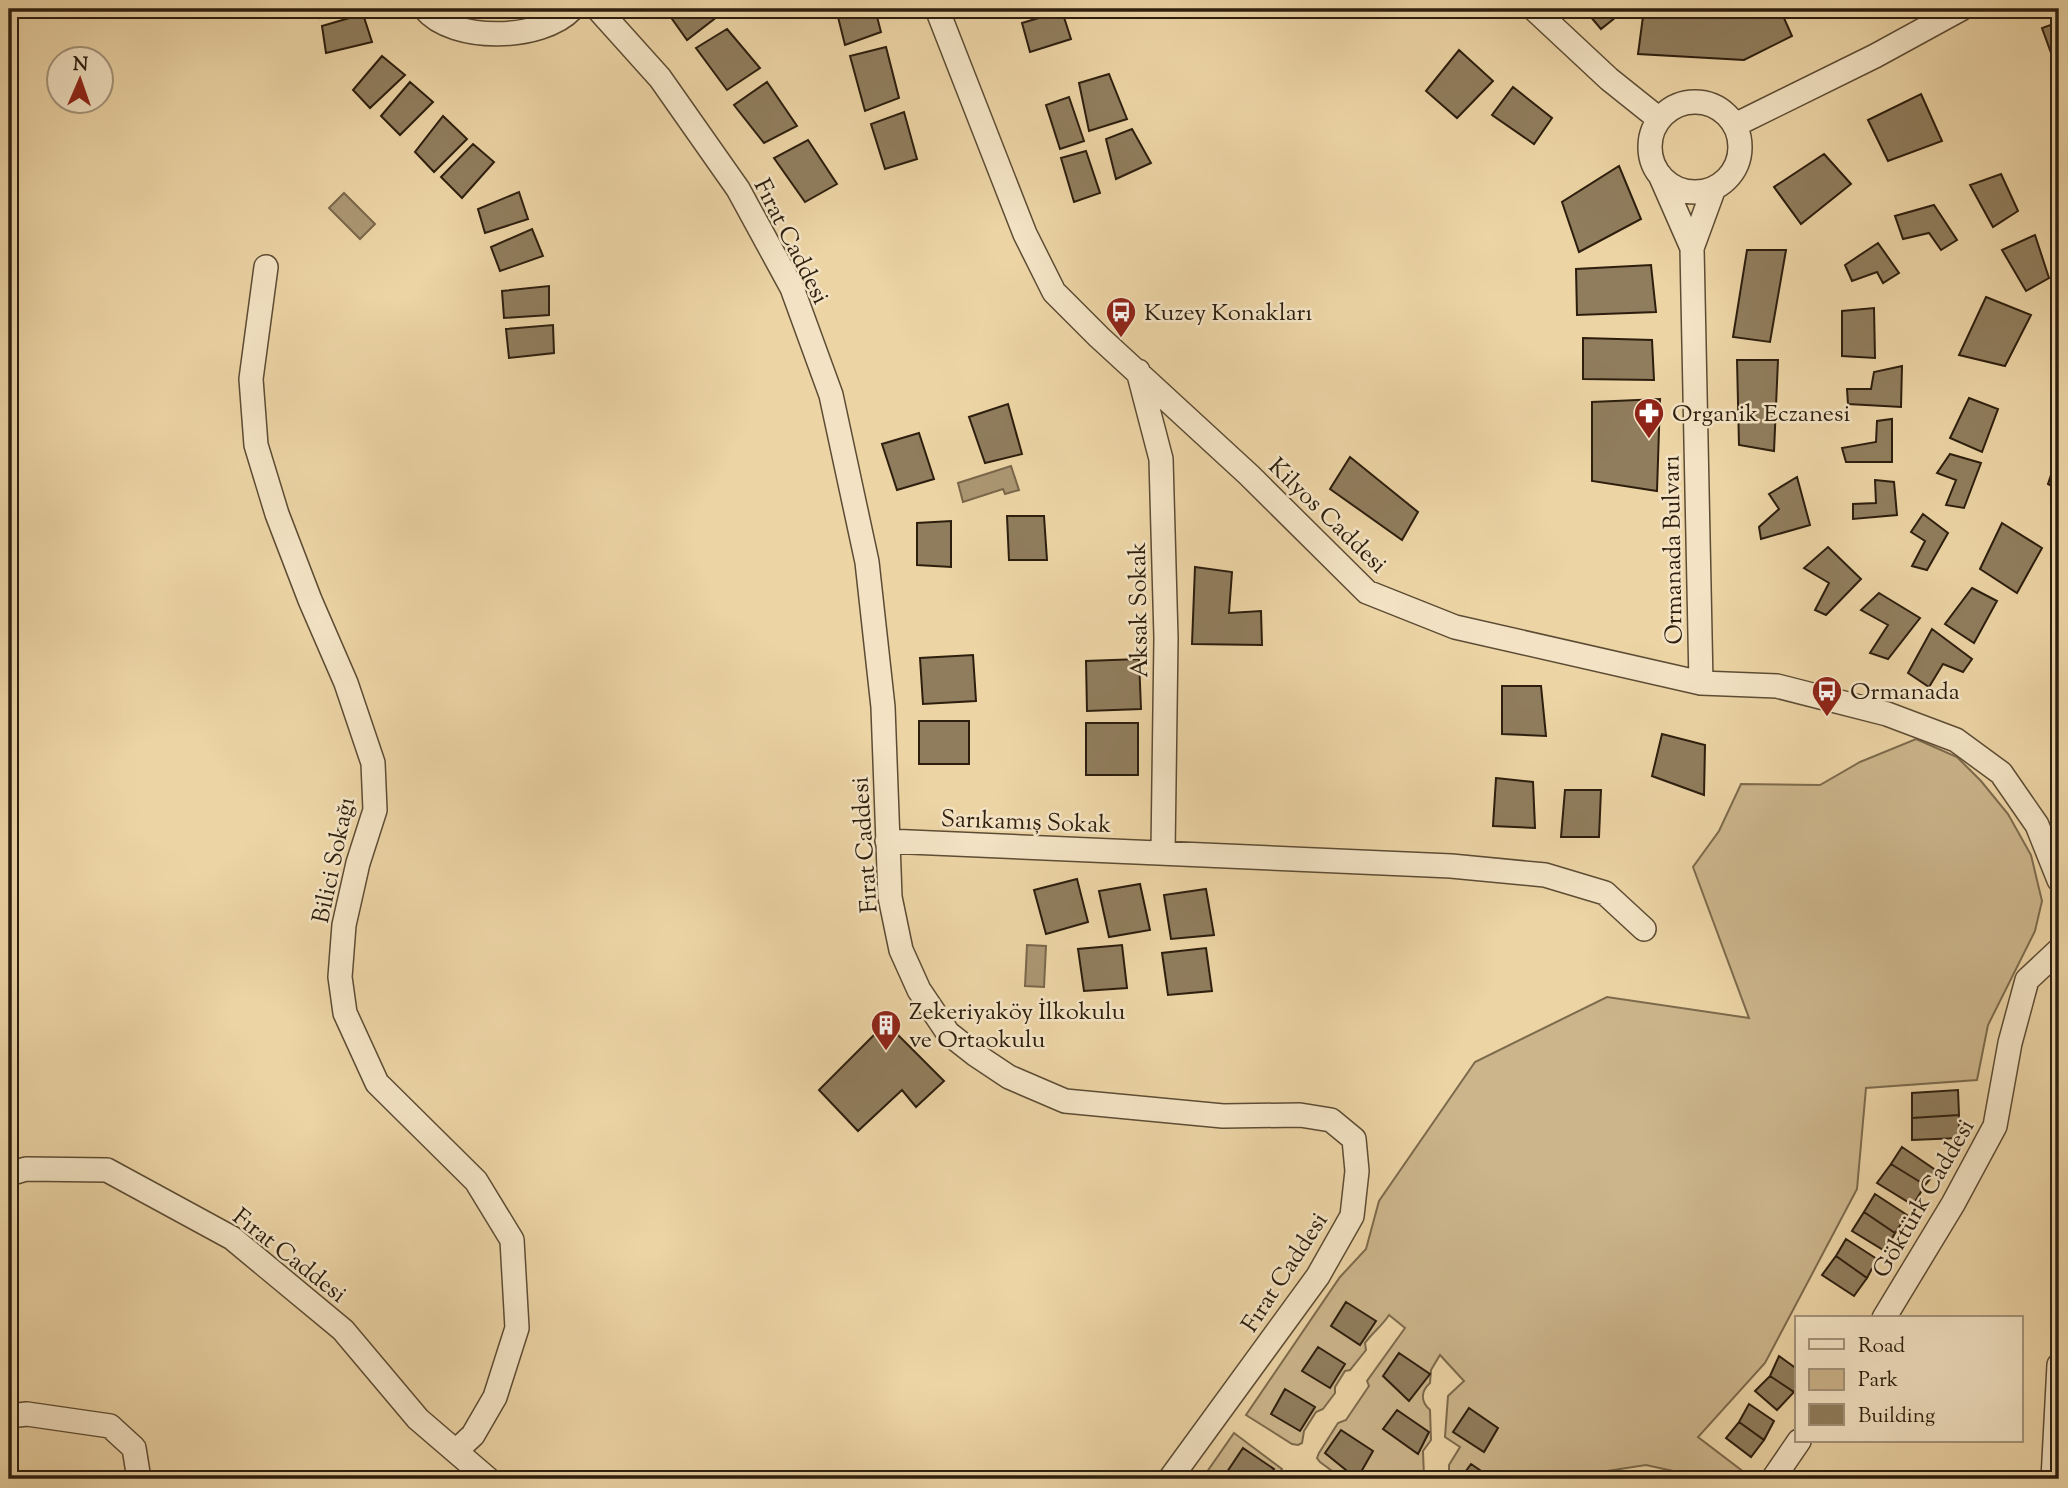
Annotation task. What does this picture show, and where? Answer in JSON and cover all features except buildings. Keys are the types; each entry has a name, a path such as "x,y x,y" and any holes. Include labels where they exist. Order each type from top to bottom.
{"street":[{"path":"425,9 434,19 476,33 523,33 565,16 572,9"},
{"name":"Fırat Caddesi","path":"598,9 660,78 738,189 792,288 831,395 867,562 883,707 890,897 901,950 919,990 948,1033 1009,1077 1065,1101 1223,1116 1300,1115 1331,1121 1354,1139 1357,1171 1352,1216 1318,1276 1170,1479"},
{"name":"Kilyos Caddesi","path":"937,9 1025,234 1054,292 1249,475 1367,592 1454,627 1701,682 1777,686 1887,714 1956,740 2001,773 2038,825 2059,880"},
{"path":"1534,9 1609,79 1659,119"},
{"path":"1735,125 1875,57 1961,9"},
{"path":"1700,101 1720,109 1735,125 1740,139 1738,161 1727,180 1714,188 1700,192 1685,191 1672,186 1660,175 1652,162 1652,132 1659,119 1671,108 1685,102 1700,101"},
{"name":"Ormanada Bulvarı","path":"1660,175 1692,248"},
{"name":"Ormanada Bulvarı","path":"1701,682 1692,248 1714,188"},
{"name":"Bilici Sokağı","path":"266,267 251,379 256,445 276,514 346,683 373,763 376,810 358,863 344,925 340,977 345,1013 377,1083 475,1181 512,1240 517,1328 495,1397 473,1435 456,1451"},
{"name":"Aksak Sokak","path":"1138,371 1161,459 1166,638 1163,852"},
{"name":"Sarıkamış Sokak","path":"887,841 1451,866 1545,875 1605,893 1644,929"},
{"name":"Göktürk Caddesi","path":"1885,1316 1953,1204 1995,1126 2010,1043 2027,980 2059,950"},
{"name":"Fırat Caddesi","path":"9,1174 26,1169 107,1170 232,1238 343,1330 418,1419 488,1479"},
{"path":"2053,1479 2059,1365"},
{"path":"9,1416 27,1414 110,1426 134,1448 139,1479"},
{"path":"1773,1479 1798,1442"}],"green space":[{"path":"1916,739 1957,757 2008,814 2031,855 2042,901 2035,931 1988,1025 1977,1080 1866,1088 1857,1189 1765,1363 1698,1437 1753,1479 1690,1479 1682,1473 1646,1465 1594,1473 1586,1479 1449,1479 1449,1465 1460,1447 1445,1437 1448,1396 1464,1381 1440,1355 1431,1370 1430,1383 1423,1396 1430,1410 1431,1440 1423,1451 1424,1477 1427,1479 1343,1479 1317,1458 1338,1423 1346,1420 1369,1386 1367,1381 1405,1328 1389,1315 1365,1343 1366,1350 1350,1370 1345,1371 1335,1387 1335,1393 1323,1409 1316,1412 1304,1431 1302,1443 1292,1444 1246,1415 1340,1277 1366,1249 1379,1201 1475,1062 1607,997 1749,1018 1693,867 1719,831 1741,784 1820,785 1860,762"},
{"path":"1234,1433 1282,1469 1276,1479 1202,1479"}],"shaded area":[{"path":"344,193 375,224 360,239 329,208"},
{"path":"1011,466 1019,490 1005,494 1003,489 963,502 958,483"},
{"path":"1027,945 1046,946 1044,987 1025,986"}],"place":[{"name":"Kuzey Konakları","path":"1121,339"},
{"name":"Organik Eczanesi","path":"1649,440"},
{"name":"Ormanada","path":"1827,718"},
{"name":"Zekeriyaköy İlkokulu ve Ortaokulu","path":"886,1052"}]}
